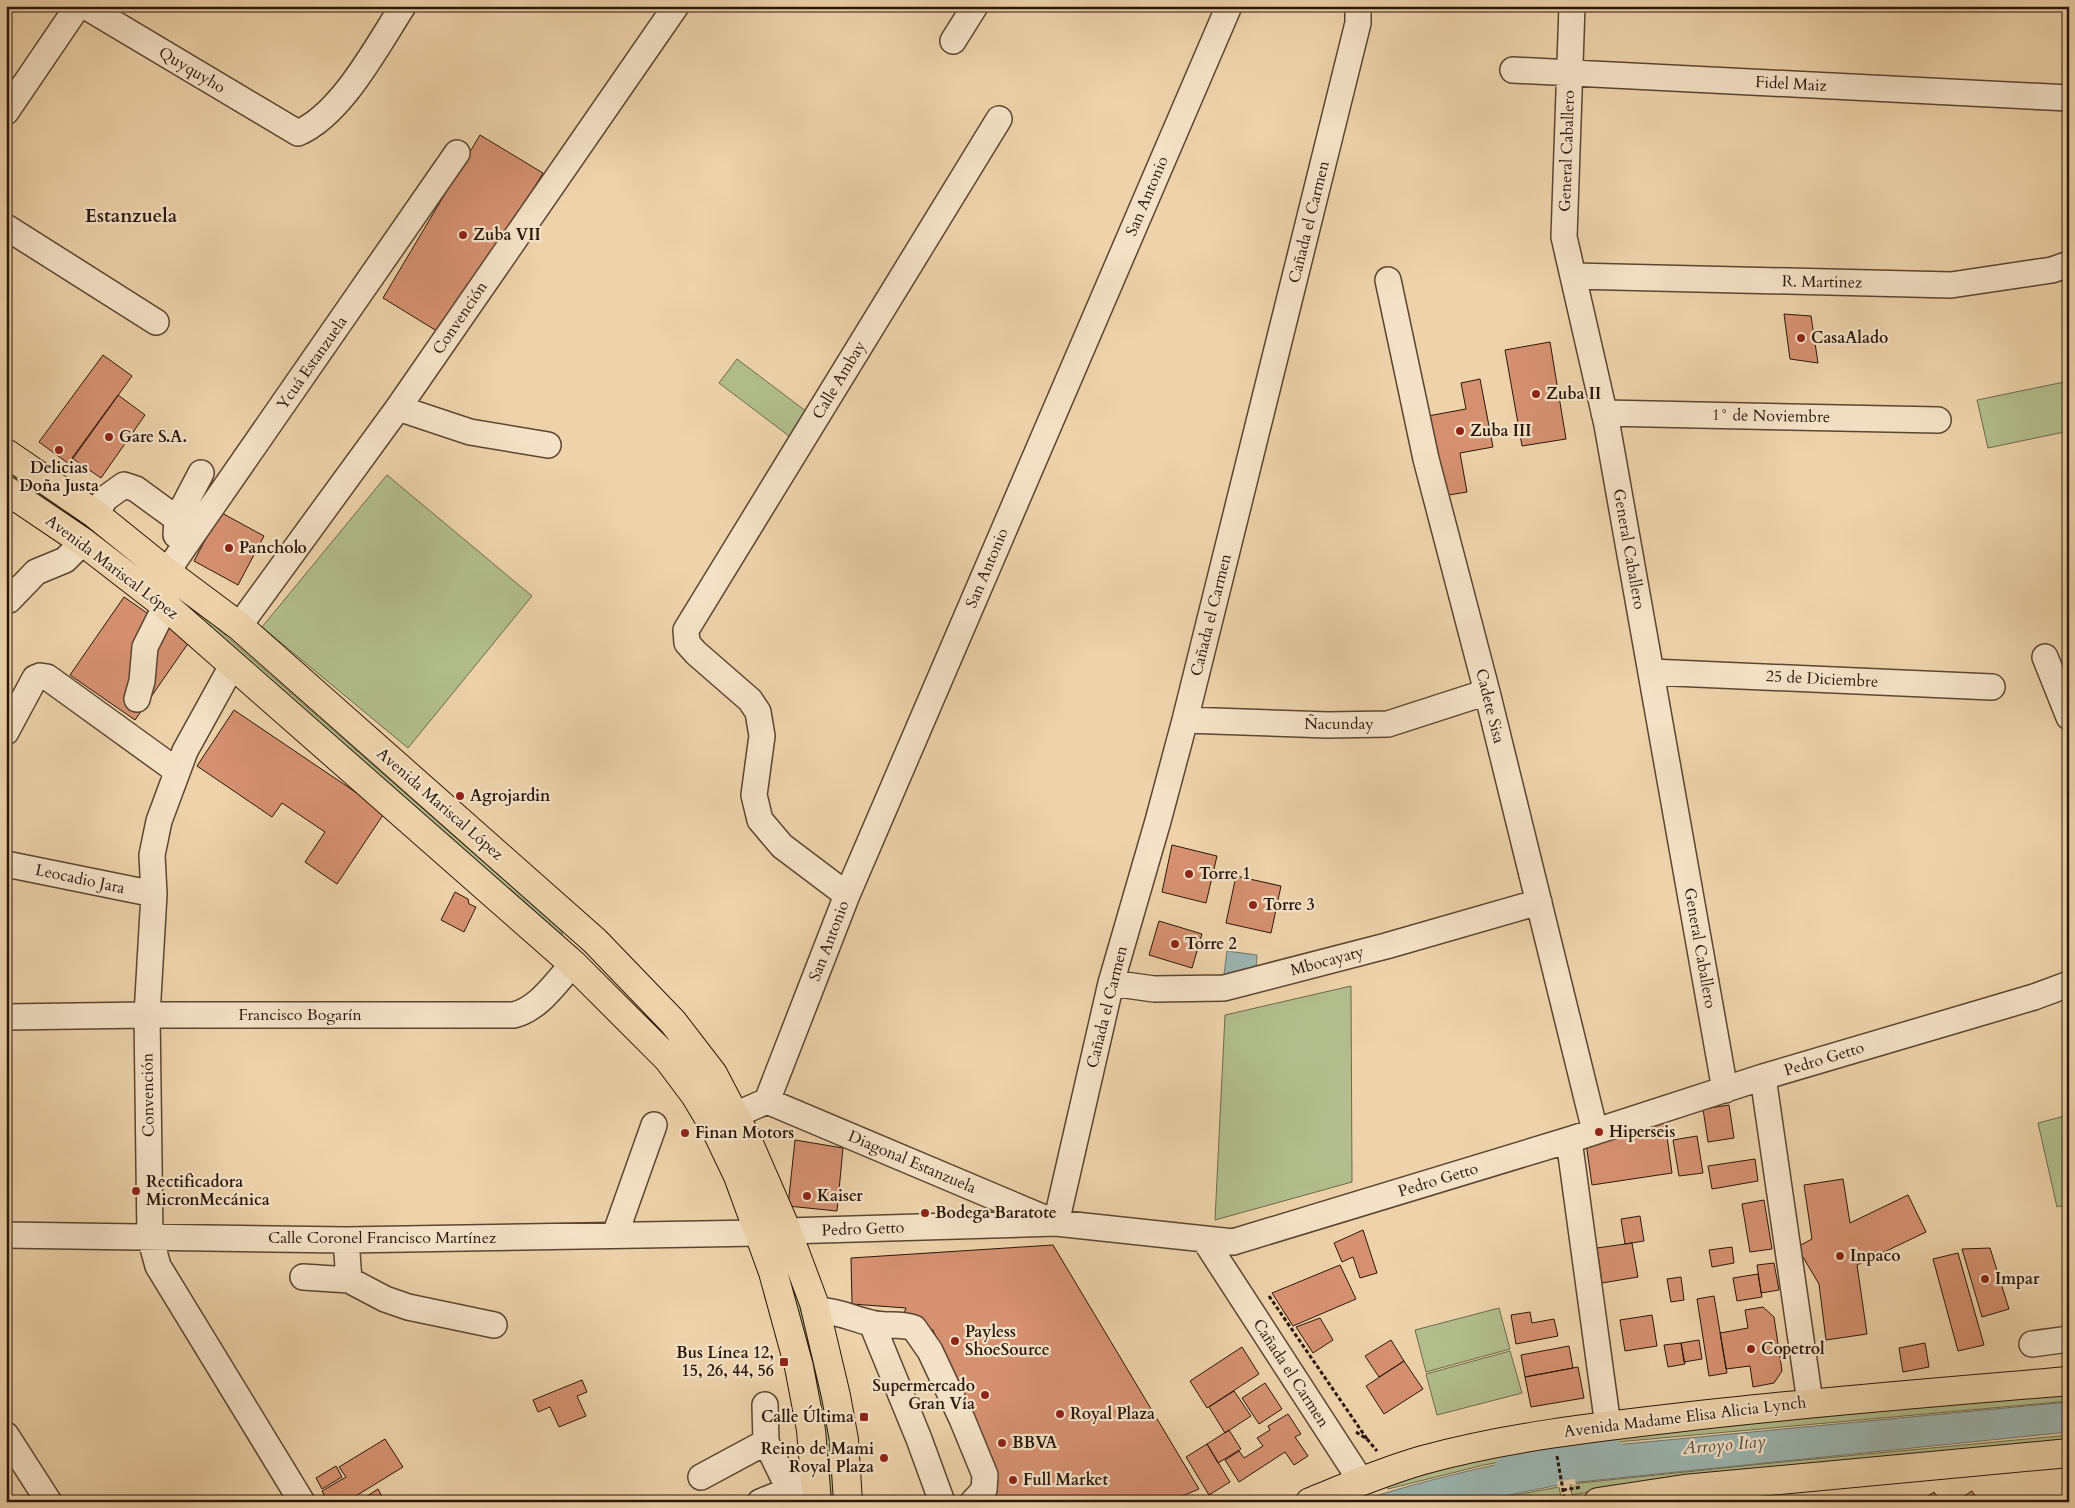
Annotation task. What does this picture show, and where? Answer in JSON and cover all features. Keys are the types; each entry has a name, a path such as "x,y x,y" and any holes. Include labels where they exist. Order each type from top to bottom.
{"highway":[{"name":"Avenida Mariscal López","path":"6,453 172,566 595,941 673,1022 712,1074 735,1115 764,1176 814,1303 826,1348 841,1422 848,1502"},
{"name":"Avenida Mariscal López","path":"7,491 83,542 167,607 573,964 668,1059 695,1095 716,1130 738,1176 758,1233 783,1306 799,1367 811,1430 817,1490"},
{"name":"Avenida Madame Elisa Alicia Lynch","path":"1310,1502 1361,1481 1422,1461 1467,1449 1553,1433 1810,1402 2069,1381"},
{"path":"1598,1502 1684,1489 2069,1453"}],"street":[{"path":"6,112 78,6"},
{"name":"Quyquyho","path":"85,6 298,133 311,128 343,97 403,6"},
{"name":"Convención","path":"238,626 398,408 676,6"},
{"path":"953,42 975,6"},
{"name":"San Antonio","path":"767,1102 847,896 1229,6"},
{"name":"Cañada el Carmen","path":"1056,1223 1111,983 1186,720 1358,23 1358,6"},
{"name":"General Caballero","path":"1572,6 1564,237 1604,413 1725,1090"},
{"name":"Fidel Maiz","path":"1513,70 2069,98"},
{"name":"Calle Ambay","path":"847,896 782,846 760,820 754,795 762,736 758,712 750,700 687,643 686,630 999,119"},
{"name":"Ycuá Estanzuela","path":"172,566 457,153"},
{"path":"6,227 156,322"},
{"name":"R. Martinez","path":"1574,276 1951,285 2052,270 2069,264"},
{"name":"Cadete Sisa","path":"1388,280 1426,459 1487,692 1595,1131"},
{"path":"398,408 470,432 548,445"},
{"name":"1° de Noviembre","path":"1604,413 1938,420"},
{"path":"172,566 177,519 202,473"},
{"path":"95,514 106,498 124,485 136,489 177,519"},
{"path":"10,600 36,572 65,560 83,542"},
{"path":"137,699 142,681 144,647 158,619 167,607"},
{"path":"2045,657 2069,716"},
{"name":"Convención","path":"233,664 185,752 159,822 152,855 154,894 147,1015 150,1237 158,1266 302,1502"},
{"name":"25 de Diciembre","path":"1650,672 1992,687"},
{"path":"6,732 35,678 40,676 47,677 177,771"},
{"name":"Ñacunday","path":"1186,720 1328,725 1388,724 1487,692"},
{"name":"Leocadio Jara","path":"6,864 154,894"},
{"name":"Mbocayaty","path":"1111,983 1154,989 1224,988 1386,946 1539,902"},
{"name":"Francisco Bogarín","path":"6,1017 147,1015 514,1016 527,1012 573,964"},
{"name":"Pedro Getto","path":"787,1231 1056,1223 1233,1242 1569,1140 1763,1077 2069,984"},
{"path":"1763,1077 1810,1402"},
{"path":"735,1115 767,1102"},
{"name":"Diagonal Estanzuela","path":"767,1102 1056,1223"},
{"path":"615,1235 654,1125"},
{"path":"1569,1140 1608,1426"},
{"name":"Calle Coronel Francisco Martínez","path":"6,1235 346,1240 758,1233"},
{"name":"Cañada el Carmen","path":"1204,1239 1361,1481"},
{"path":"346,1240 349,1280"},
{"path":"304,1277 349,1280 385,1299 408,1307 494,1325"},
{"path":"815,1310 832,1310 872,1324 900,1324 914,1328 930,1351 962,1419 985,1475 984,1490 973,1502"},
{"path":"872,1324 919,1439 942,1502"},
{"path":"2032,1344 2069,1338"},
{"path":"765,1404 766,1442 789,1489"},
{"path":"6,1435 49,1502"},
{"path":"701,1477 766,1442"},
{"path":"760,1502 789,1489 817,1490"}],"path":[{"path":"1266,1292 1367,1438"},
{"path":"1556,1449 1565,1502"}],"green space":[{"path":"737,359 811,415 793,439 719,383"},
{"path":"2069,381 2069,431 1988,448 1977,400"},
{"path":"6,469 84,520 201,614 562,931 562,935 559,938 6,480"},
{"path":"387,475 532,596 408,748 262,627"},
{"path":"1351,986 1352,1182 1215,1220 1225,1015"},
{"path":"2069,1115 2069,1204 2057,1207 2038,1123"},
{"path":"776,1233 800,1306 819,1379 830,1438 836,1502 828,1502"},
{"path":"1499,1308 1510,1349 1426,1372 1415,1330"},
{"path":"1510,1351 1522,1393 1437,1415 1426,1374"},
{"path":"2069,1389 2069,1401 1628,1441 1568,1449 1567,1442"},
{"path":"2069,1435 2069,1441 1605,1489 1572,1495 1570,1484 1772,1463"},
{"path":"1552,1444 1554,1452 1484,1465 1388,1489 1386,1483 1438,1468"},
{"path":"1559,1487 1561,1497 1535,1502 1478,1502"}],"water":[{"path":"1227,951 1257,955 1256,970 1224,974"},
{"path":"2069,1402 2069,1432 1569,1483 1564,1459 1555,1461 1559,1485 1474,1502 1356,1502 1429,1481 1503,1463 1553,1453 1555,1460 1563,1458 1562,1450"}],"pier":[{"path":"1569,1447 1576,1485 1567,1484 1562,1462 1558,1462 1562,1485 1558,1488 1551,1451 1555,1451 1556,1457 1561,1456 1560,1449"}],"building":[{"name":"Zuba VII","path":"480,135 543,173 445,336 383,298"},
{"name":"CasaAlado","path":"1784,314 1811,316 1818,363 1790,359"},
{"name":"Zuba II","path":"1550,342 1566,439 1522,446 1505,350"},
{"path":"103,355 132,376 69,464 39,442"},
{"name":"Zuba III","path":"1480,379 1493,447 1460,453 1467,492 1443,496 1428,416 1466,409 1461,383"},
{"name":"Gare S.A.","path":"118,395 145,415 101,478 72,458"},
{"name":"Pancholo","path":"220,512 264,536 238,585 194,561"},
{"path":"124,597 189,642 135,720 70,675"},
{"path":"234,710 385,812 337,884 305,862 325,832 282,803 272,817 197,766"},
{"name":"Torre 1","path":"1172,845 1217,856 1206,903 1162,892"},
{"name":"Torre 3","path":"1236,876 1281,886 1271,933 1226,923"},
{"path":"455,892 468,899 469,904 476,907 464,932 441,920"},
{"name":"Torre 2","path":"1159,921 1202,934 1192,968 1149,955"},
{"path":"1729,1105 1734,1138 1708,1142 1703,1109"},
{"path":"1665,1122 1672,1173 1592,1185 1586,1143"},
{"path":"1697,1136 1703,1173 1679,1176 1673,1140"},
{"path":"795,1140 843,1148 837,1211 788,1206"},
{"path":"1755,1159 1758,1181 1712,1189 1708,1166"},
{"name":"Inpaco","path":"1843,1179 1850,1223 1908,1195 1926,1232 1857,1265 1867,1334 1826,1340 1819,1284 1797,1247 1812,1239 1804,1185"},
{"path":"1764,1200 1772,1249 1750,1252 1742,1204"},
{"path":"1640,1216 1644,1241 1625,1244 1621,1219"},
{"path":"1363,1230 1377,1273 1360,1278 1353,1257 1342,1262 1334,1243"},
{"path":"1632,1243 1638,1277 1602,1283 1597,1248"},
{"name":"Royal Plaza","path":"1053,1245 1199,1489 1168,1502 982,1502 939,1344 933,1330 903,1316 906,1308 852,1304 851,1258"},
{"path":"1732,1247 1734,1263 1712,1267 1709,1250"},
{"name":"Impar","path":"1990,1248 2009,1309 1982,1317 1962,1249"},
{"path":"1958,1253 1984,1345 1958,1351 1933,1259"},
{"path":"1774,1263 1779,1290 1761,1293 1757,1265"},
{"path":"1340,1265 1356,1299 1293,1326 1272,1293"},
{"path":"1758,1274 1762,1297 1737,1301 1733,1278"},
{"path":"1681,1277 1684,1300 1671,1302 1667,1279"},
{"path":"1714,1296 1727,1373 1709,1376 1697,1299"},
{"name":"Copetrol","path":"1763,1307 1774,1317 1782,1371 1774,1383 1753,1387 1750,1366 1726,1369 1720,1333 1748,1328 1745,1310"},
{"path":"1530,1312 1532,1323 1554,1319 1558,1336 1516,1344 1511,1315"},
{"path":"1652,1315 1657,1346 1625,1351 1620,1320"},
{"path":"1320,1318 1333,1340 1313,1353 1296,1327"},
{"path":"1391,1340 1404,1361 1379,1377 1365,1356"},
{"path":"1699,1340 1702,1359 1684,1362 1681,1343"},
{"path":"1681,1343 1685,1364 1668,1367 1664,1345"},
{"path":"1925,1343 1929,1367 1903,1372 1899,1348"},
{"path":"1569,1346 1573,1368 1525,1377 1521,1355"},
{"path":"1242,1347 1259,1374 1207,1408 1190,1381"},
{"path":"1404,1361 1423,1389 1384,1414 1366,1386"},
{"path":"1578,1367 1584,1398 1531,1407 1525,1377"},
{"path":"582,1380 587,1392 577,1396 586,1416 559,1427 550,1407 538,1412 533,1400"},
{"path":"1265,1383 1282,1409 1259,1424 1242,1398"},
{"path":"1234,1391 1251,1416 1225,1433 1209,1407"},
{"path":"1288,1414 1301,1434 1295,1437 1308,1456 1294,1465 1285,1452 1239,1482 1225,1460 1239,1451 1244,1458 1263,1446 1257,1438 1270,1430 1268,1426"},
{"path":"1229,1430 1241,1449 1218,1463 1207,1444"},
{"path":"385,1439 403,1467 346,1502 328,1502 322,1491 346,1477 339,1467"},
{"path":"1207,1444 1230,1482 1209,1495 1186,1457"},
{"path":"336,1466 342,1477 322,1489 316,1478"},
{"path":"378,1489 385,1502 358,1502"},
{"path":"1972,1491 1979,1502 1963,1502 1961,1498"},
{"path":"1934,1492 1941,1502 1918,1502"},
{"path":"1862,1499 1864,1502 1827,1502"}],"waterway":[{"name":"Arroyo Itay","path":"1510,1472 1610,1456"}],"place":[{"name":"Zuba VII","path":"463,235"},
{"name":"CasaAlado","path":"1801,338"},
{"name":"Zuba II","path":"1536,394"},
{"name":"Zuba III","path":"1460,431"},
{"name":"Gare S.A.","path":"109,437"},
{"name":"Delicias Doña Justa","path":"59,450"},
{"name":"Pancholo","path":"229,548"},
{"name":"Agrojardin","path":"460,796"},
{"name":"Torre 1","path":"1189,874"},
{"name":"Torre 3","path":"1253,905"},
{"name":"Torre 2","path":"1175,944"},
{"name":"Hiperseis","path":"1599,1132"},
{"name":"Finan Motors","path":"685,1133"},
{"name":"Rectificadora MicronMecánica","path":"136,1191"},
{"name":"Kaiser","path":"807,1196"},
{"name":"Bodega Baratote","path":"925,1213"},
{"name":"Inpaco","path":"1840,1256"},
{"name":"Impar","path":"1985,1279"},
{"name":"Payless ShoeSource","path":"955,1341"},
{"name":"Copetrol","path":"1751,1349"},
{"name":"Bus Línea 12, 15, 26, 44, 56","path":"784,1362"},
{"name":"Supermercado Gran Vía","path":"985,1395"},
{"name":"Royal Plaza","path":"1060,1414"},
{"name":"Calle Última","path":"864,1417"},
{"name":"BBVA","path":"1002,1443"},
{"name":"Reino de Mami Royal Plaza","path":"884,1458"},
{"name":"Full Market","path":"1013,1480"}],"district":[{"name":"Estanzuela","path":"131,216"}]}
